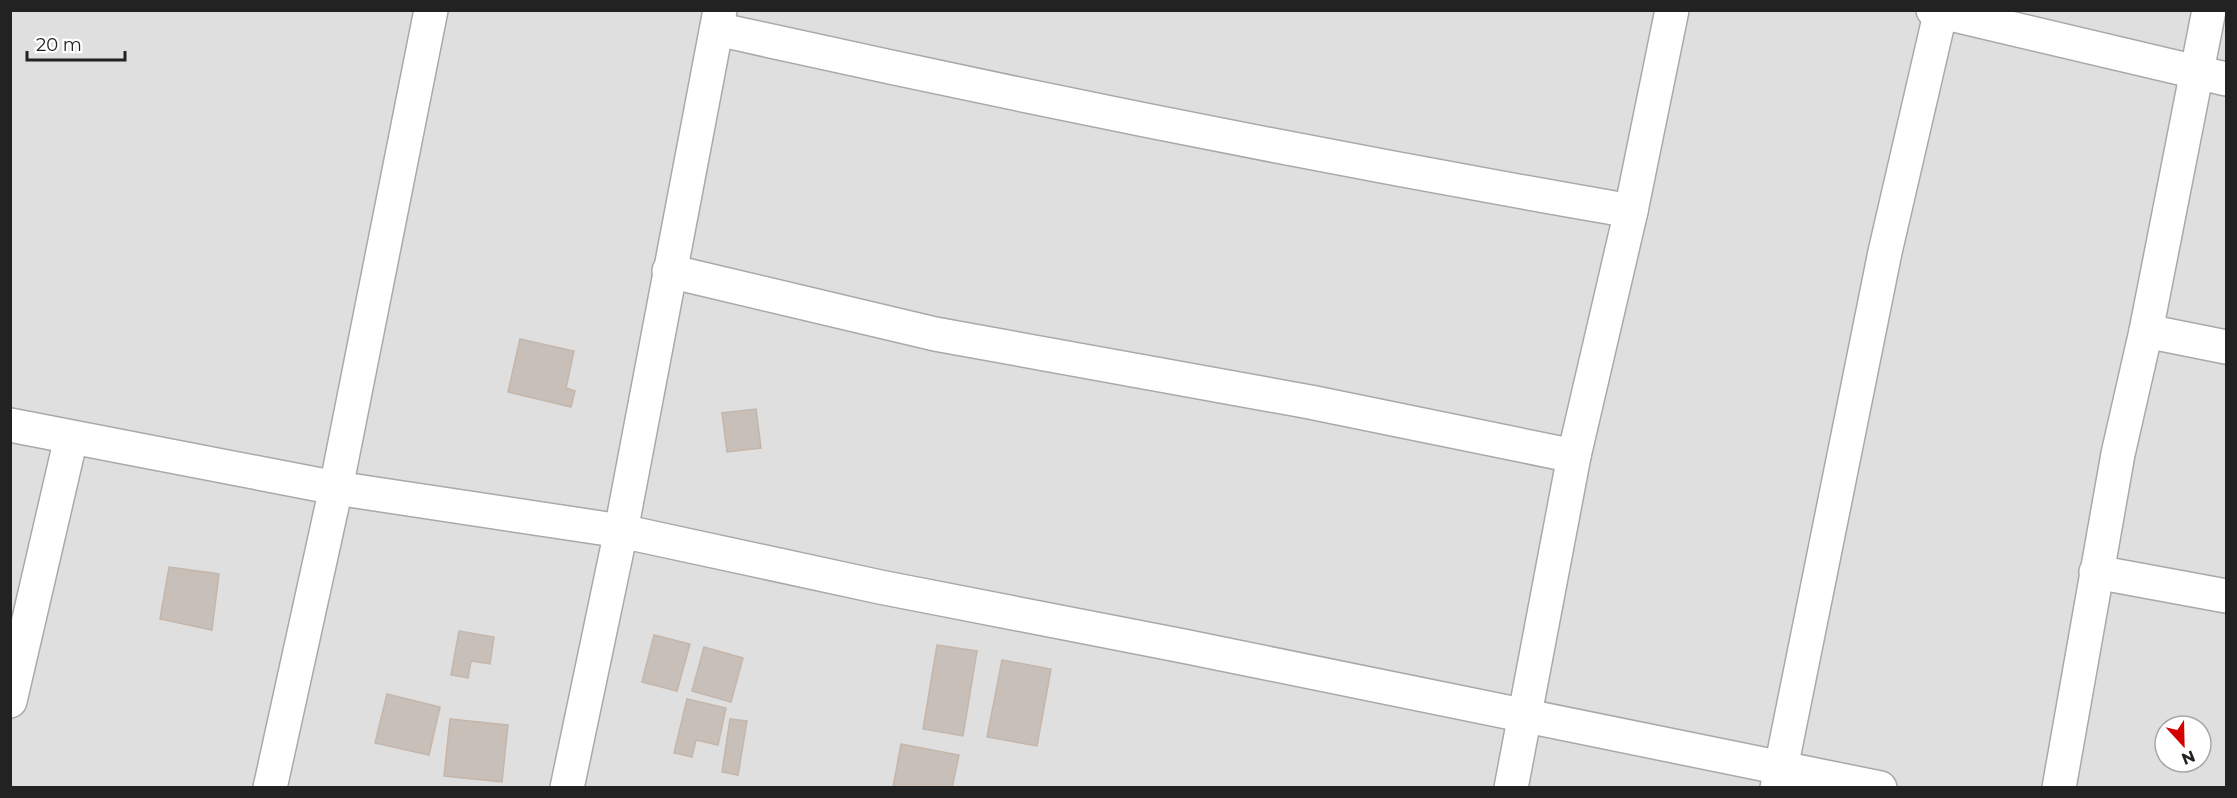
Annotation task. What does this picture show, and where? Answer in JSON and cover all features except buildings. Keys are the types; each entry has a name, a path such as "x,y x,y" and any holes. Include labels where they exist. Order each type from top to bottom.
{"street":[{"path":"270,788 336,488 431,10"},
{"path":"1511,788 1574,456 1631,211 1672,10"},
{"path":"2059,788 2118,454 2146,331 2212,76 2209,10"},
{"path":"1779,778 1886,252 1938,11 2212,76"},
{"path":"567,788 621,531 669,271 719,20 1142,121 1346,161 1631,211"},
{"path":"669,271 935,334 1310,402 1574,456"},
{"path":"2146,331 2226,347"},
{"path":"10,425 336,488 621,531 880,587 1524,715 1779,778 1880,788"},
{"path":"11,693 71,438"},
{"path":"2096,572 2226,596"}],"shaded area":[{"path":"10,11 2226,11 2226,787 11,787"}]}
